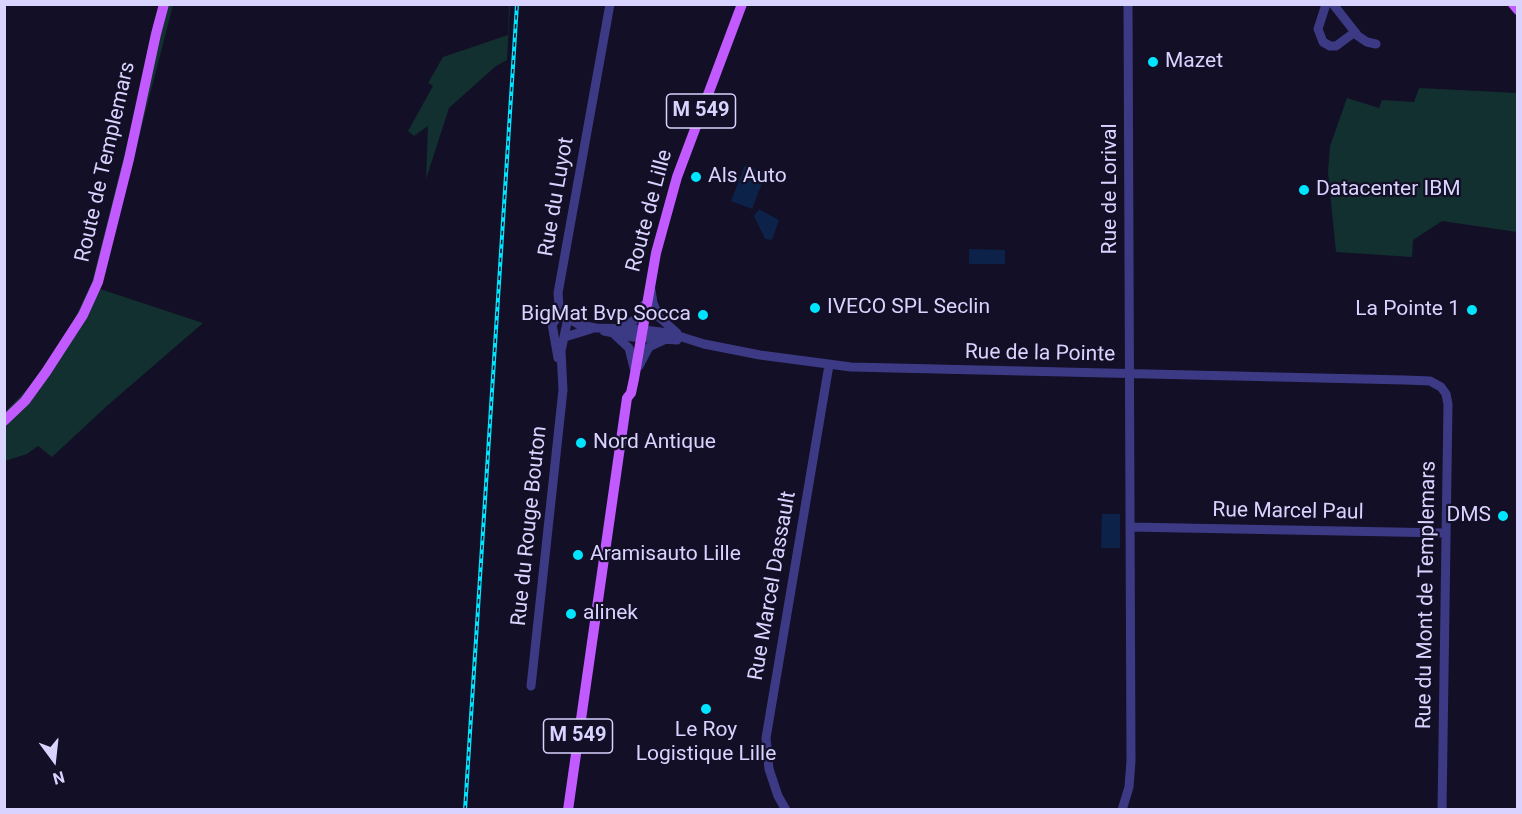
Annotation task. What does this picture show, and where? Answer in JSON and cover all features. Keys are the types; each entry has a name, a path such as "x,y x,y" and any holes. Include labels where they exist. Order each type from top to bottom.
{"main road":[{"name":"Route de Templemars","path":"4,422 33,390 77,324 94,291 104,261 129,159 164,4"},
{"name":"Route de Lille","path":"642,334 662,228 675,186 742,4"},
{"path":"1513,4 1518,10"},
{"name":"M 549","path":"568,810 611,520 642,334"}],"street":[{"name":"Rue du Luyot","path":"566,315 558,301 558,286 610,4"},
{"name":"Rue de Lorival","path":"1128,4 1130,374"},
{"path":"1326,4 1318,29 1323,42 1329,46 1336,46 1355,32"},
{"path":"1333,4 1355,32 1367,42 1376,44"},
{"path":"616,331 639,316 650,285"},
{"path":"650,285 656,311 675,337"},
{"path":"596,328 565,338 552,329 553,321 566,315 580,325 675,337"},
{"name":"Rue du Rouge Bouton","path":"531,686 563,390 561,354 565,338 566,315"},
{"name":"Rue du Rouge Bouton","path":"552,329 562,371"},
{"path":"616,331 631,352 634,379"},
{"path":"634,379 650,347 675,337"},
{"name":"Rue de la Pointe","path":"675,337 780,359 829,365 894,369 1427,380 1439,385"},
{"name":"Rue Marcel Dassault","path":"786,810 778,796 766,758 767,731 829,365"},
{"path":"1122,810 1129,787 1131,769 1130,374"},
{"name":"Rue du Mont de Templemars","path":"1439,385 1446,394 1448,404 1442,810"},
{"name":"Rue Marcel Paul","path":"1130,526 1446,533"}],"green space":[{"path":"159,5 173,5 100,289 203,323 52,457 38,446 27,454 5,461 4,413 34,382 71,326 92,282"},
{"path":"510,5 507,60 496,66 449,108 426,179 428,126 414,136 408,131 433,86 428,83 443,57 508,35"},
{"path":"1419,88 1517,93 1517,232 1442,221 1413,240 1412,257 1336,252 1328,172 1330,146 1347,98 1379,108 1382,100 1414,102"}],"water":[{"path":"745,165 766,173 752,209 731,201"},
{"path":"759,209 779,220 772,240 765,239 754,216"},
{"path":"969,249 1005,250 1005,264 969,264"},
{"path":"1102,514 1120,514 1120,548 1101,548"}],"railway":[{"path":"465,810 517,4"}],"place":[{"name":"Mazet","path":"1153,62"},
{"name":"Als Auto","path":"696,177"},
{"name":"Datacenter IBM","path":"1304,190"},
{"name":"IVECO SPL Seclin","path":"815,308"},
{"name":"La Pointe 1","path":"1472,310"},
{"name":"BigMat Bvp Socca","path":"703,315"},
{"name":"Nord Antique","path":"581,443"},
{"name":"DMS","path":"1503,516"},
{"name":"Aramisauto Lille","path":"578,555"},
{"name":"alinek","path":"571,614"},
{"name":"Le Roy Logistique Lille","path":"706,709"}]}
